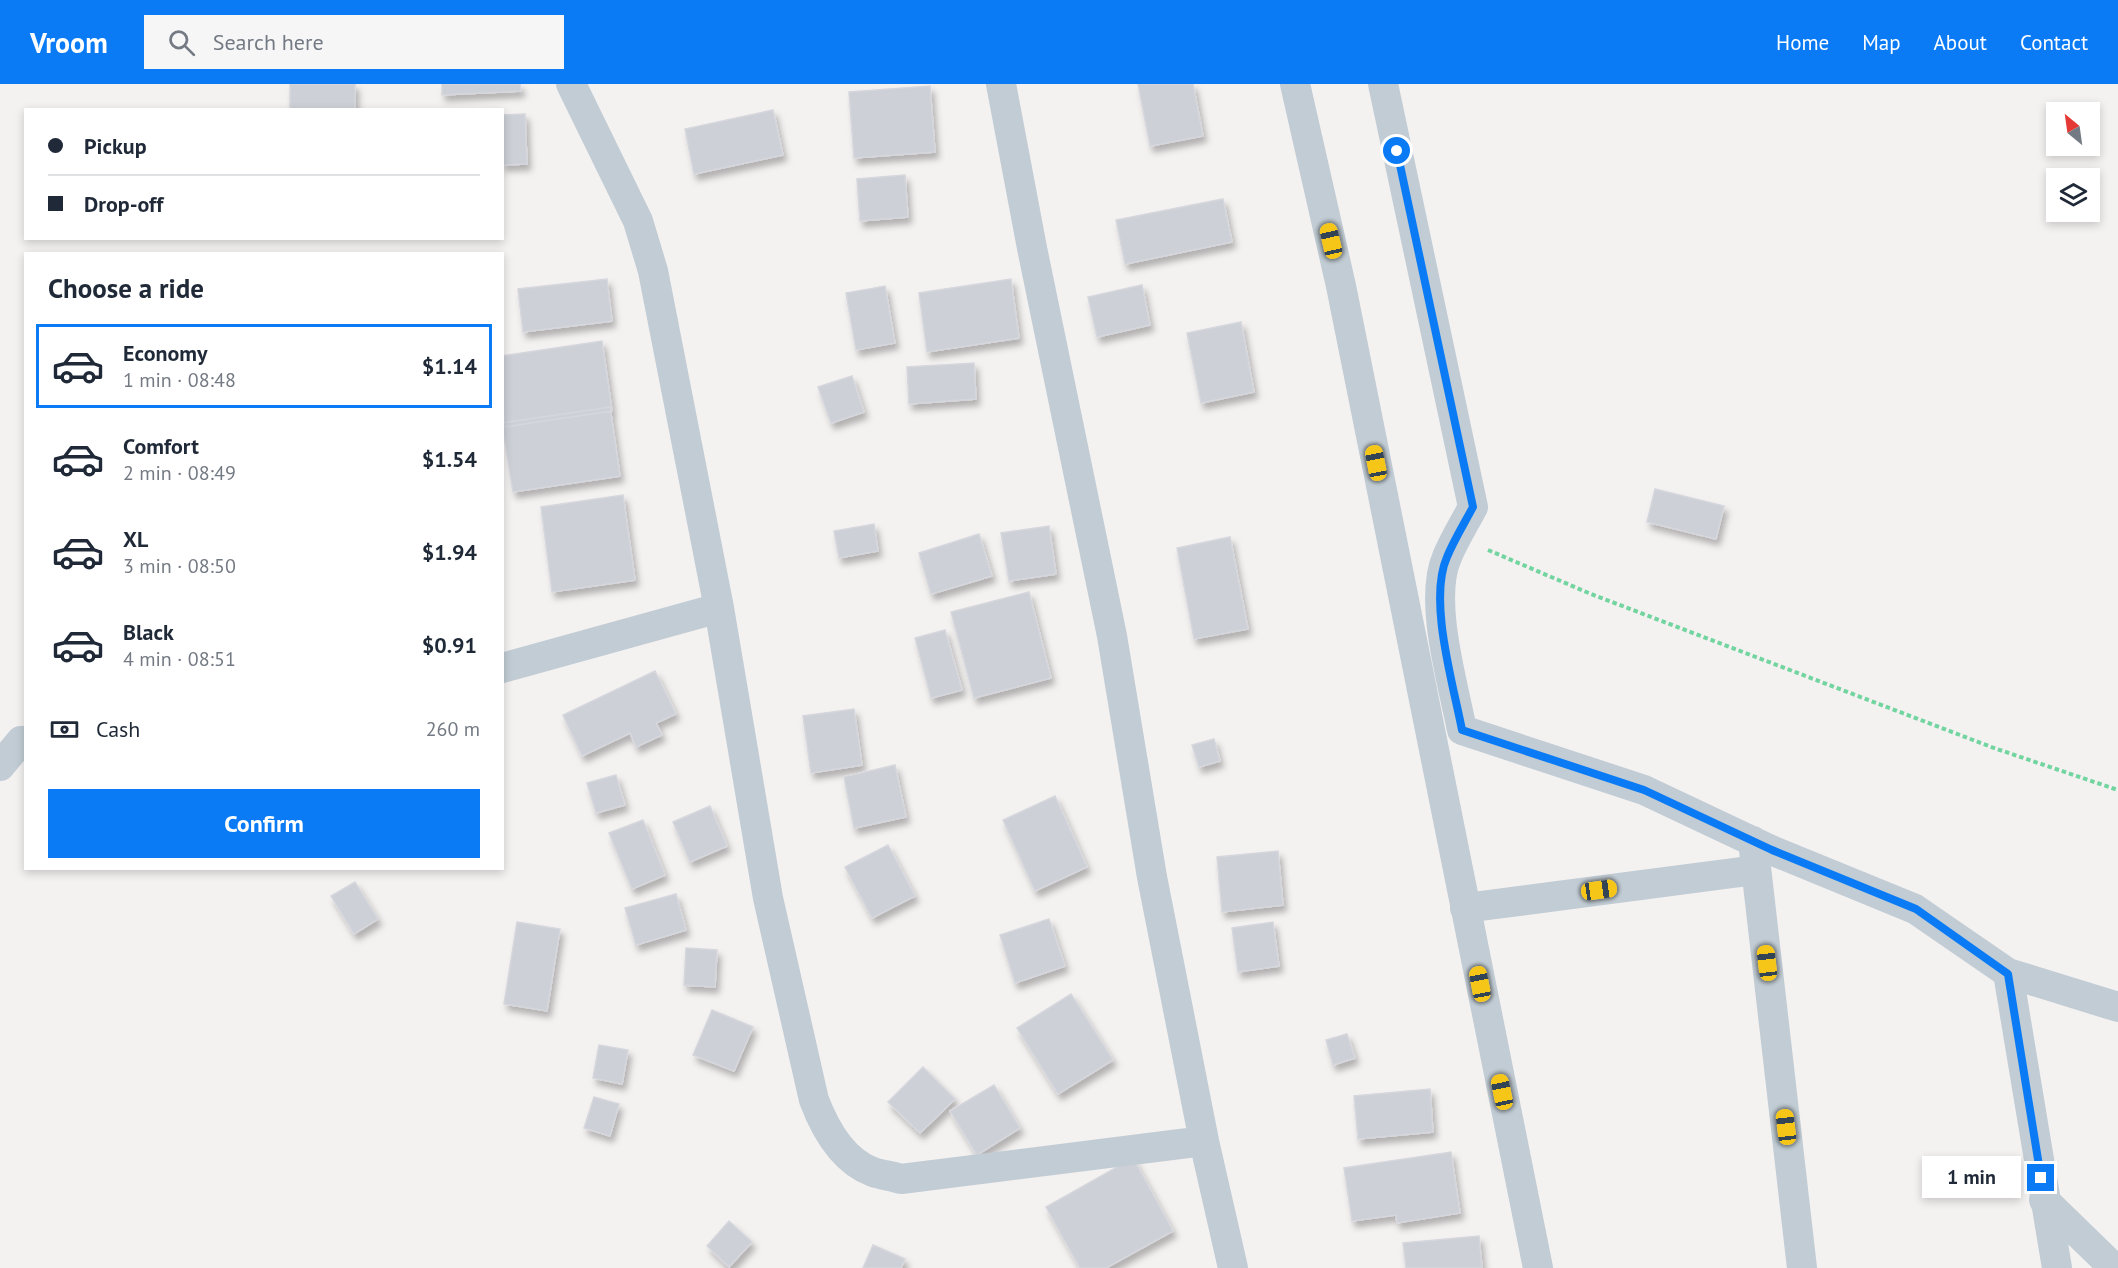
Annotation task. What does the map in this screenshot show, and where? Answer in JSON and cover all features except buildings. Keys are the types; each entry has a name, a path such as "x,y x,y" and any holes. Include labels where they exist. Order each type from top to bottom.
{"street":[{"path":"571,84 638,221 653,271 718,608 768,898 814,1100 821,1118 838,1145 854,1161 872,1172 901,1179 1204,1141"},
{"path":"1001,84 1032,248 1112,636 1152,877 1204,1141 1233,1268"},
{"path":"1295,84 1341,286 1538,1268"},
{"path":"1383,84 1473,507 1446,558 1441,584 1440,614 1462,730 1644,790 1754,855 1916,909 2008,974 2118,1007"},
{"path":"504,667 718,608"},
{"path":"1407,618 1440,614"},
{"path":"0,766 21,741 24,741"},
{"path":"1465,908 1754,855"},
{"path":"1754,855 1802,1268"},
{"path":"2008,974 2057,1268"},
{"path":"2044,1200 2111,1265 2118,1266"}],"path":[{"path":"1453,546 1458,537 1591,594 1994,748 2118,790"}],"route":[{"path":"1397,151 1473,507 1446,558 1441,584 1440,614 1462,730 1644,790 1772,850 1916,909 2008,974 2041,1178"}]}
